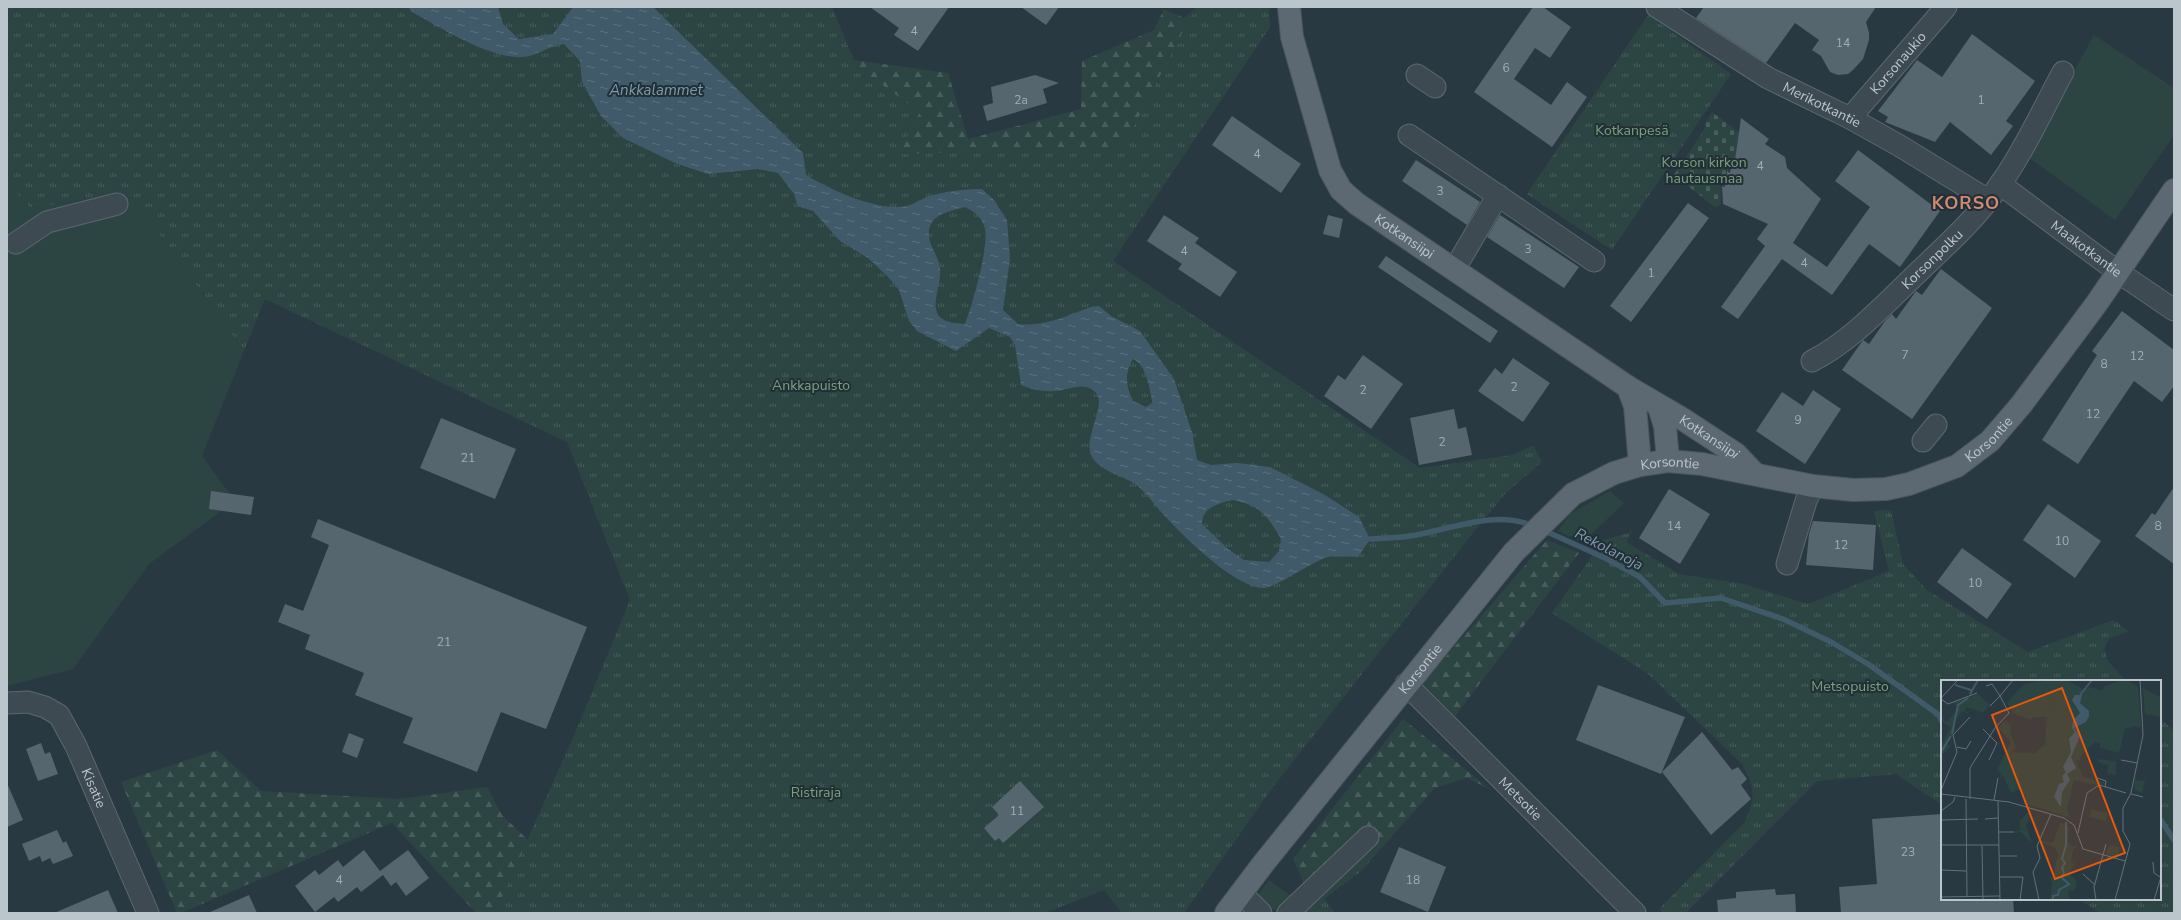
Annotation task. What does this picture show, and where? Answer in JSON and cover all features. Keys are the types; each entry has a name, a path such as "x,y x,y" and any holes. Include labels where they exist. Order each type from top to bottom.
{"main road":[{"name":"Kotkansiipi","path":"1289,7 1292,37 1330,170 1341,190 1357,204 1628,387 1659,407 1681,418 1736,454 1754,473"},
{"name":"Korsontie","path":"1226,913 1406,684 1514,552 1555,510 1573,494 1614,473 1640,465 1668,461 1702,464 1754,473 1813,486 1853,490 1886,489 1910,484 1957,466 1990,441 2021,405 2118,272 2174,190"},
{"path":"1628,387 1635,406 1640,465"},
{"name":"Kotkansiipi","path":"1659,407 1665,426 1668,461"}],"street":[{"name":"Merikotkantie","path":"1657,7 1768,78 1850,118 1900,146 1988,200"},
{"name":"Korsonaukio","path":"1850,118 1946,7"},
{"name":"Korsonpolku","path":"1812,361 1833,350 1855,332 1964,228 2000,184 2063,72"},
{"path":"1417,75 1434,87"},
{"path":"1409,135 1594,261"},
{"name":"Maakotkantie","path":"2000,184 2118,272 2174,310"},
{"path":"1461,258 1498,195"},
{"path":"16,244 47,222 117,204"},
{"path":"1924,441 1936,424"},
{"path":"1787,564 1806,500 1813,486"},
{"name":"Metsotie","path":"1406,684 1635,913"},
{"name":"Kisatie","path":"7,703 28,702 46,707 59,715 76,746 148,913"},
{"path":"1288,913 1368,837"},
{"path":"1241,894 1261,913"}],"green space":[{"name":"Ankkapuisto","path":"7,7 832,7 856,66 920,112 898,154 1123,147 1192,14 1194,15 1200,7 1269,7 1270,27 1113,261 1420,468 1513,455 1533,445 1542,462 1506,493 1472,534 1273,787 1184,913 1122,913 1104,890 1045,913 495,913 578,726 630,600 567,442 265,299 244,351 134,199 121,195 30,208 7,183"},
{"path":"829,7 854,60 948,73 968,139 1081,109 1082,61 1154,30 1164,9 1184,18 1197,7 1264,7 1100,178 871,156"},
{"name":"Kotkanpesä","path":"1648,15 1731,74 1612,250 1527,194"},
{"path":"2094,35 2174,88 2174,135 2115,220 2027,156"},
{"name":"Korson kirkon hautausmaa","path":"1712,112 1751,141 1740,148 1721,185 1721,204 1716,208 1674,175 1706,127 1704,125"},
{"path":"7,183 30,208 121,195 134,199 244,351 202,456 235,501 149,564 73,669 7,686"},
{"path":"1610,491 1624,503 1583,542 1558,531 1570,514"},
{"name":"Metsopuisto","path":"1891,510 1903,564 1927,590 2028,652 2113,620 2129,631 2109,639 2104,649 2108,661 2125,680 1941,680 1941,804 1896,774 1817,781 1686,913 1662,913 1659,909 1745,822 1749,813 1752,798 1749,778 1741,763 1647,673 1552,613 1603,540 1632,532 1626,542 1679,574 1744,584 1808,604 1889,571 1874,511"},
{"path":"1547,540 1579,553 1455,716 1423,683"},
{"path":"1403,719 1491,790 1467,778 1435,788 1361,871 1324,899 1335,913 1311,899 1293,859"},
{"path":"2161,719 2174,731 2174,913 2100,913 2080,900 2161,900"},
{"path":"217,750 261,791 400,799 487,787 502,815 528,840 624,913 476,913 392,823 181,913 177,913 121,782"},
{"path":"1269,880 1291,896 1277,912 1255,898"},
{"path":"1311,899 1324,899 1335,913 1299,913"}],"water":[{"name":"Ankkalammet","path":"408,7 498,7 503,24 519,39 553,34 573,7 653,7 803,153 806,175 816,181 841,193 869,203 895,207 907,206 927,197 943,193 982,189 994,200 1007,220 1010,259 1003,310 1018,324 1032,324 1059,319 1095,306 1099,306 1111,316 1140,331 1174,379 1192,432 1197,460 1211,465 1237,463 1270,467 1325,495 1359,517 1370,539 1358,557 1337,556 1325,558 1268,587 1262,588 1250,585 1237,578 1223,569 1195,546 1171,523 1139,487 1130,481 1106,470 1092,457 1090,441 1099,403 1098,396 1094,391 1085,387 1075,387 1059,391 1046,391 1021,385 1015,345 1010,337 989,328 956,351 917,331 909,321 899,290 889,278 868,258 840,241 813,211 798,206 794,194 778,173 758,169 708,174 675,163 623,138 601,116 582,82 580,61 564,44 529,56 516,57 501,55 469,43 412,12","holes":["965,207 980,218 984,225 986,237 979,276 965,324 944,320 939,316 936,306 936,299 940,268 929,234 929,228 938,216","1133,359 1141,366 1146,376 1152,400 1152,403 1146,407 1133,401 1131,396 1127,380 1130,364","1232,500 1250,505 1262,512 1267,517 1281,539 1279,551 1269,562 1244,560 1228,549 1202,524 1205,514 1216,505"]}],"building":[{"path":"870,7 949,7 918,51 894,35 899,28"},
{"path":"1021,7 1059,7 1046,25"},
{"path":"1533,7 1543,7 1571,27 1550,58 1535,48 1514,79 1551,105 1567,82 1587,97 1552,147 1474,92"},
{"path":"1704,7 1876,7 1866,22 1869,40 1863,59 1848,74 1838,75 1830,72 1821,56 1812,50 1819,40 1795,23 1766,63 1696,18"},
{"path":"1972,34 2035,81 2006,121 2013,126 1991,155 1950,122 1935,142 1885,122 1888,117 1878,111 1917,60 1942,77"},
{"path":"1035,75 1059,83 1043,89 1047,103 987,121 983,106 993,103 991,87"},
{"path":"1232,116 1301,164 1281,193 1212,145"},
{"path":"1741,118 1769,139 1765,144 1785,157 1787,168 1821,199 1793,243 1827,267 1870,207 1835,181 1858,150 1940,211 1900,267 1869,244 1832,295 1782,259 1738,319 1721,307 1765,246 1757,239 1768,224 1723,204 1722,186 1725,187 1724,179 1727,180 1727,171 1730,173 1731,165 1734,167"},
{"path":"1416,160 1480,202 1467,225 1402,181"},
{"path":"1688,203 1709,218 1631,322 1610,306"},
{"path":"1164,215 1199,238 1195,243 1237,272 1220,297 1178,269 1182,264 1147,241"},
{"path":"1328,215 1343,219 1339,238 1323,234"},
{"path":"1500,215 1579,267 1564,288 1487,237"},
{"path":"1386,256 1498,331 1490,343 1378,267"},
{"path":"1941,269 1992,308 1912,419 1842,370 1863,340 1869,344 1885,321 1892,314 1896,319 1916,291 1922,295"},
{"path":"2122,311 2174,350 2174,386 2162,402 2134,381 2078,464 2042,440 2097,355 2092,351"},
{"path":"1363,355 1403,384 1371,429 1324,396 1338,375 1345,380"},
{"path":"1513,358 1550,383 1523,422 1478,391 1495,368 1502,374"},
{"path":"1813,390 1841,409 1805,464 1756,431 1782,392 1803,406"},
{"path":"1454,409 1458,429 1466,427 1472,455 1419,465 1410,418"},
{"path":"441,418 516,449 495,499 420,468"},
{"path":"2174,487 2174,564 2135,536 2152,513 2155,515"},
{"path":"1669,489 1710,514 1680,564 1639,538"},
{"path":"211,491 254,497 251,515 209,509"},
{"path":"2048,504 2101,541 2075,578 2023,540"},
{"path":"318,519 587,627 546,729 501,712 477,772 403,743 413,718 355,695 364,673 305,649 310,635 278,622 285,604 303,611 329,545 311,537"},
{"path":"1813,521 1876,525 1873,570 1806,565 1809,534"},
{"path":"1962,548 2012,584 1987,619 1937,582"},
{"path":"1598,685 1685,717 1661,774 1576,740"},
{"path":"1702,732 1732,770 1738,767 1747,779 1741,785 1751,799 1711,835 1662,772"},
{"path":"349,733 364,739 357,758 342,752"},
{"path":"41,743 45,754 50,752 58,774 38,781 26,749"},
{"path":"1020,781 1044,807 1003,843 999,838 995,841 984,828 999,815 992,807"},
{"path":"7,783 23,820 7,827"},
{"path":"1941,814 1941,900 2013,900 2014,913 1841,913 1839,887 1877,884 1872,819"},
{"path":"57,830 63,843 66,841 73,856 53,864 50,858 42,862 40,856 29,861 22,844"},
{"path":"1399,847 1446,867 1428,912 1380,892"},
{"path":"364,850 380,871 408,850 429,878 406,896 396,882 391,886 383,875 361,892 357,887 338,902 334,897 315,912 295,886 315,870 319,875 338,860 343,867"},
{"path":"1775,889 1776,895 1795,894 1796,913 1718,913 1717,900 1736,898 1736,892"},
{"path":"108,890 118,913 54,913"},
{"path":"249,895 257,913 208,913"}],"waterway":[{"name":"Rekolanoja","path":"1370,539 1410,536 1472,522 1488,520 1518,521 1533,526"},
{"name":"Rekolanoja","path":"1543,530 1605,558 1640,577 1665,603 1721,598 1783,619 1831,642 1868,664 1939,715 1941,720"},
{"name":"Rekolanoja","path":"2161,820 2174,840"}],"district":[{"name":"KORSO","path":"1966,203"}],"park label":[{"name":"Ristiraja","path":"816,792"}]}
